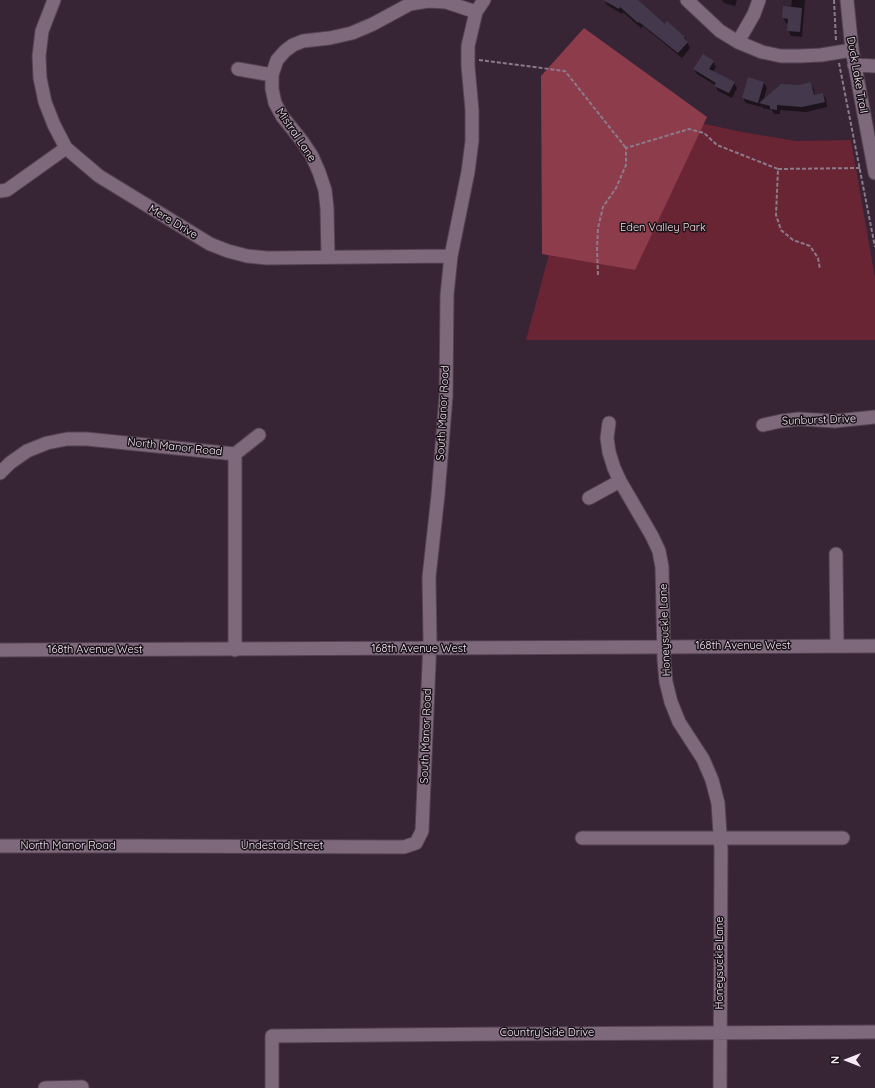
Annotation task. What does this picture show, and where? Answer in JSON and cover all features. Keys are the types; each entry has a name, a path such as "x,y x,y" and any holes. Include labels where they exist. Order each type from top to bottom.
{"street":[{"name":"Mere Drive","path":"54,0 42,31 39,56 40,78 45,102 54,125 66,148 99,176 210,244 247,256 267,258 451,256"},
{"name":"South Manor Road","path":"422,831 429,649 429,577 438,495 446,396 447,295 451,256 468,172 472,141 472,110 468,46 476,12 484,0"},
{"path":"687,0 720,31 738,42 762,52 781,56 821,55 852,50"},
{"path":"738,42 754,14 759,0"},
{"name":"Duck Lake Trail","path":"847,0 854,64 875,173"},
{"name":"Mistral Lane","path":"328,257 325,190 319,172 302,141 282,116 275,103 272,89 272,75 277,60 293,45 303,41 330,38 352,33 373,24 410,4 428,1 446,2 476,12"},
{"path":"854,64 875,66"},
{"path":"238,68 272,75"},
{"path":"0,191 7,190 66,148"},
{"name":"Sunburst Drive","path":"764,425 799,419 835,421 875,417"},
{"name":"Honeysuckle Lane","path":"609,423 607,438 609,452 620,481 659,551 662,567 666,682 671,702 679,722 702,759 712,780 718,803 720,838 720,1088"},
{"path":"235,454 259,435"},
{"name":"North Manor Road","path":"0,473 10,462 27,451 47,443 67,439 95,440 235,454 235,650"},
{"path":"589,498 620,481"},
{"path":"836,554 837,646"},
{"name":"168th Avenue West","path":"0,650 875,646"},
{"name":"Undestad Street","path":"135,846 404,847 416,842 422,831"},
{"path":"582,838 843,838"},
{"name":"North Manor Road","path":"0,846 135,846"},
{"name":"Country Side Drive","path":"272,1088 272,1036 875,1032"},
{"path":"45,1088 82,1087"}],"path":[{"path":"834,0 837,53 875,246"},
{"path":"468,58 565,71 626,148 626,165 616,188 604,207 598,228 598,275"},
{"path":"626,148 689,129 704,133 718,145 778,169 860,168"},
{"path":"778,169 776,215 781,230 793,240 810,246 818,258 820,269"}],"green space":[{"name":"Eden Valley Park","path":"696,122 742,132 796,141 851,140 875,278 875,340 526,340 552,243"}],"shaded area":[{"path":"584,28 707,117 635,270 542,254 541,76"}],"building":[{"path":"603,0 638,0 665,24 667,21 685,37 684,38 688,42 678,53 639,22 638,23 620,7 619,9"},
{"path":"783,6 802,8 800,32 787,31 788,19 782,18"},
{"path":"703,54 714,61 709,69 735,82 729,93 714,86 716,83 693,69"},
{"path":"748,77 764,82 758,103 742,98"},
{"path":"811,82 814,95 823,93 825,102 802,107 777,105 777,110 770,109 770,106 759,103 781,84 799,85"}]}
